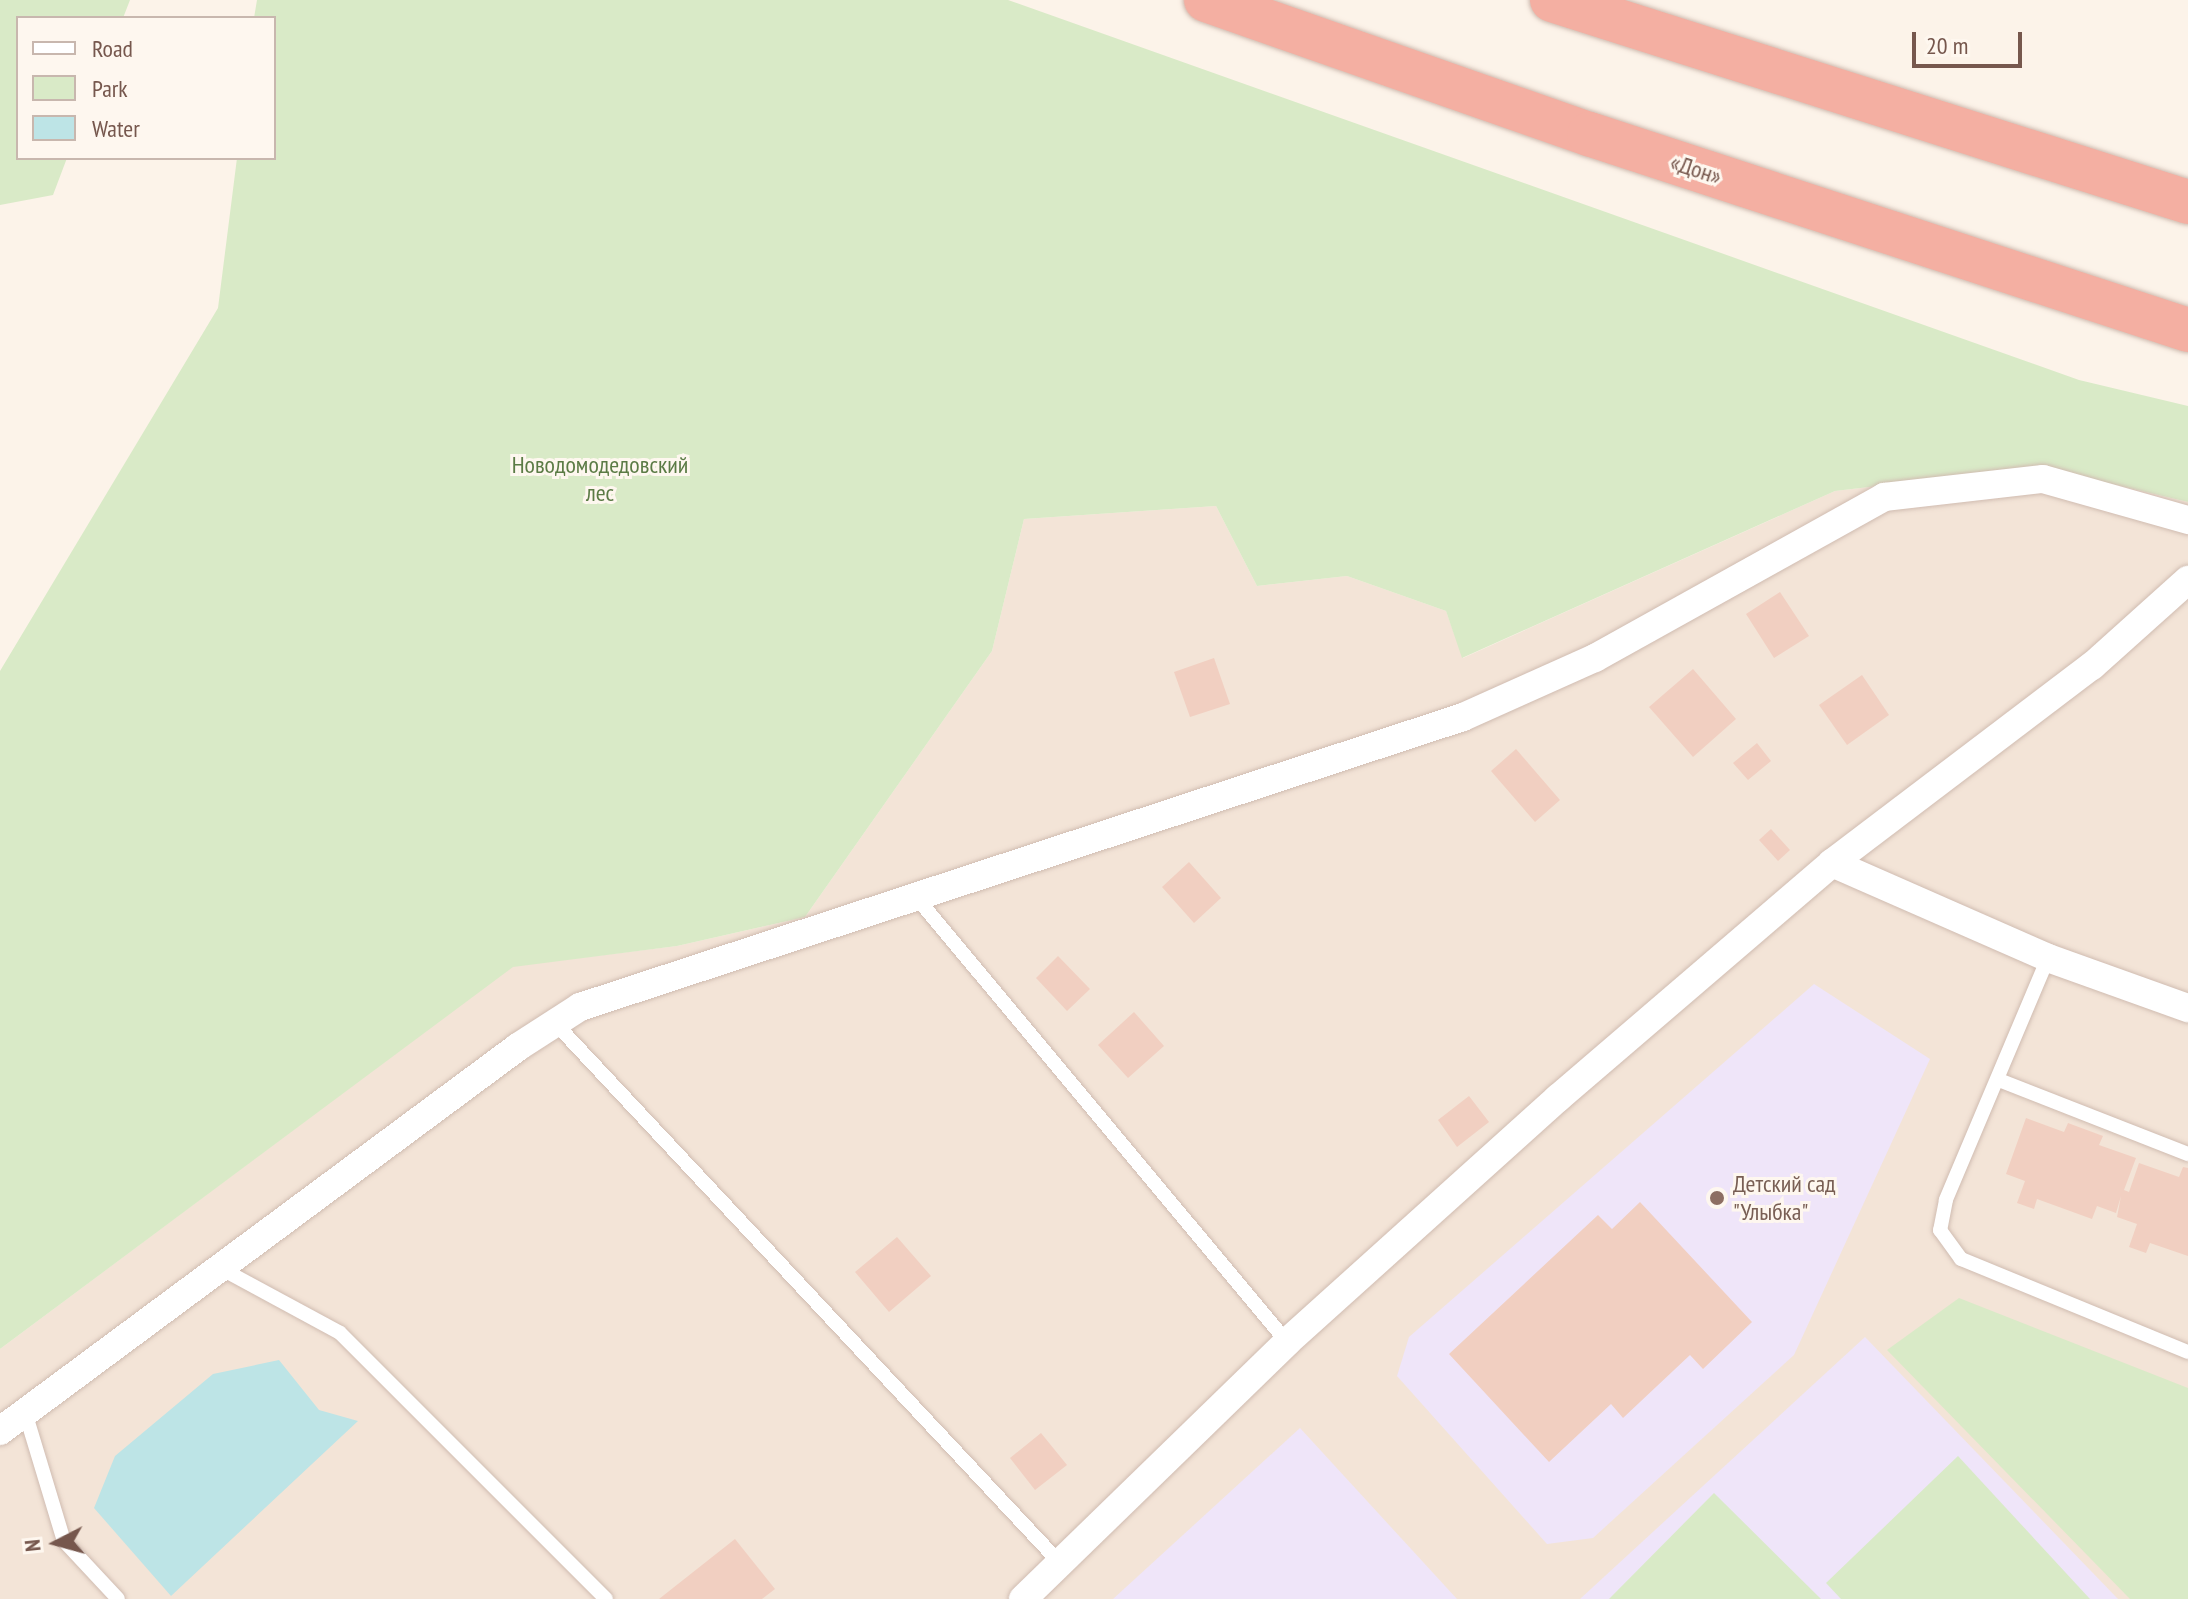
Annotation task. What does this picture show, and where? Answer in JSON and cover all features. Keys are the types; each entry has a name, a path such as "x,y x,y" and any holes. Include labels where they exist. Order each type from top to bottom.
{"highway":[{"name":"«Дон»","path":"1206,0 1589,134 2188,330"},
{"path":"1552,0 2188,202"}],"street":[{"path":"0,1431 518,1047 580,1007 1463,717 1595,658 1884,497 2043,479 2188,520"},
{"path":"1023,1599 1287,1342 1558,1098 1832,863 2092,666 2188,580"},
{"path":"1832,863 2048,958 2188,1008"}],"lane":[{"path":"916,897 1287,1342"},
{"path":"2048,958 1946,1200 1940,1230 1961,1259 2188,1352"},
{"path":"555,1023 1059,1562"},
{"path":"1999,1080 2188,1154"},
{"path":"220,1268 340,1333 606,1599"},
{"path":"25,1412 64,1541 118,1599"}],"shaded area":[{"path":"2040,467 2188,502 2188,1599 0,1599 0,1349 513,966 677,946 805,917 992,651 1024,519 1216,506 1257,586 1347,576 1446,611 1463,658 1835,491"},
{"name":"Детский сад \"Улыбка\"","path":"1814,984 1930,1059 1794,1355 1593,1538 1547,1544 1397,1376 1409,1337"},
{"path":"1865,1337 2118,1599 1580,1599"},
{"path":"1300,1428 1457,1599 1113,1599"}],"green space":[{"path":"0,0 130,0 124,16 16,16 16,160 66,160 53,195 0,205"},
{"name":"Новодомодедовский лес","path":"257,0 1008,0 2079,380 2188,406 2188,502 2040,467 1835,491 1462,658 1446,611 1347,576 1257,586 1216,506 1024,519 992,651 805,917 677,946 513,967 0,1349 0,671 218,308 237,160 276,160 276,16 254,16"},
{"path":"1959,1298 2188,1388 2188,1599 2130,1599 1887,1350"},
{"path":"1958,1456 2090,1599 1841,1599 1826,1583"},
{"path":"1714,1493 1821,1599 1609,1599"}],"water":[{"path":"279,1360 319,1410 358,1421 171,1596 94,1508 115,1456 213,1374"}],"building":[{"path":"1780,592 1809,636 1774,658 1746,614"},
{"path":"1214,658 1230,704 1190,717 1174,672"},
{"path":"1693,669 1736,719 1693,757 1649,707"},
{"path":"1862,675 1889,715 1847,745 1819,705"},
{"path":"1757,743 1771,761 1748,780 1733,763"},
{"path":"1516,749 1560,800 1535,822 1491,771"},
{"path":"1771,829 1790,850 1778,861 1759,840"},
{"path":"1189,862 1221,898 1194,923 1162,887"},
{"path":"1058,956 1090,989 1067,1011 1036,978"},
{"path":"1134,1012 1164,1046 1128,1078 1098,1045"},
{"path":"1469,1096 1489,1122 1457,1147 1438,1120"},
{"path":"2026,1118 2064,1132 2068,1123 2103,1136 2099,1145 2136,1158 2124,1190 2129,1192 2139,1163 2179,1177 2183,1167 2188,1168 2188,1256 2150,1243 2146,1253 2129,1247 2137,1224 2117,1217 2121,1196 2116,1213 2097,1206 2092,1219 2037,1199 2034,1209 2017,1203 2025,1181 2006,1174"},
{"path":"1640,1202 1752,1322 1703,1369 1690,1355 1623,1418 1611,1404 1549,1462 1449,1354 1598,1215 1612,1229"},
{"path":"897,1237 931,1276 889,1312 855,1272"},
{"path":"1041,1433 1067,1465 1035,1490 1010,1458"},
{"path":"735,1539 775,1589 762,1599 659,1599"}],"place":[{"name":"Детский сад \"Улыбка\"","path":"1717,1198"}]}
